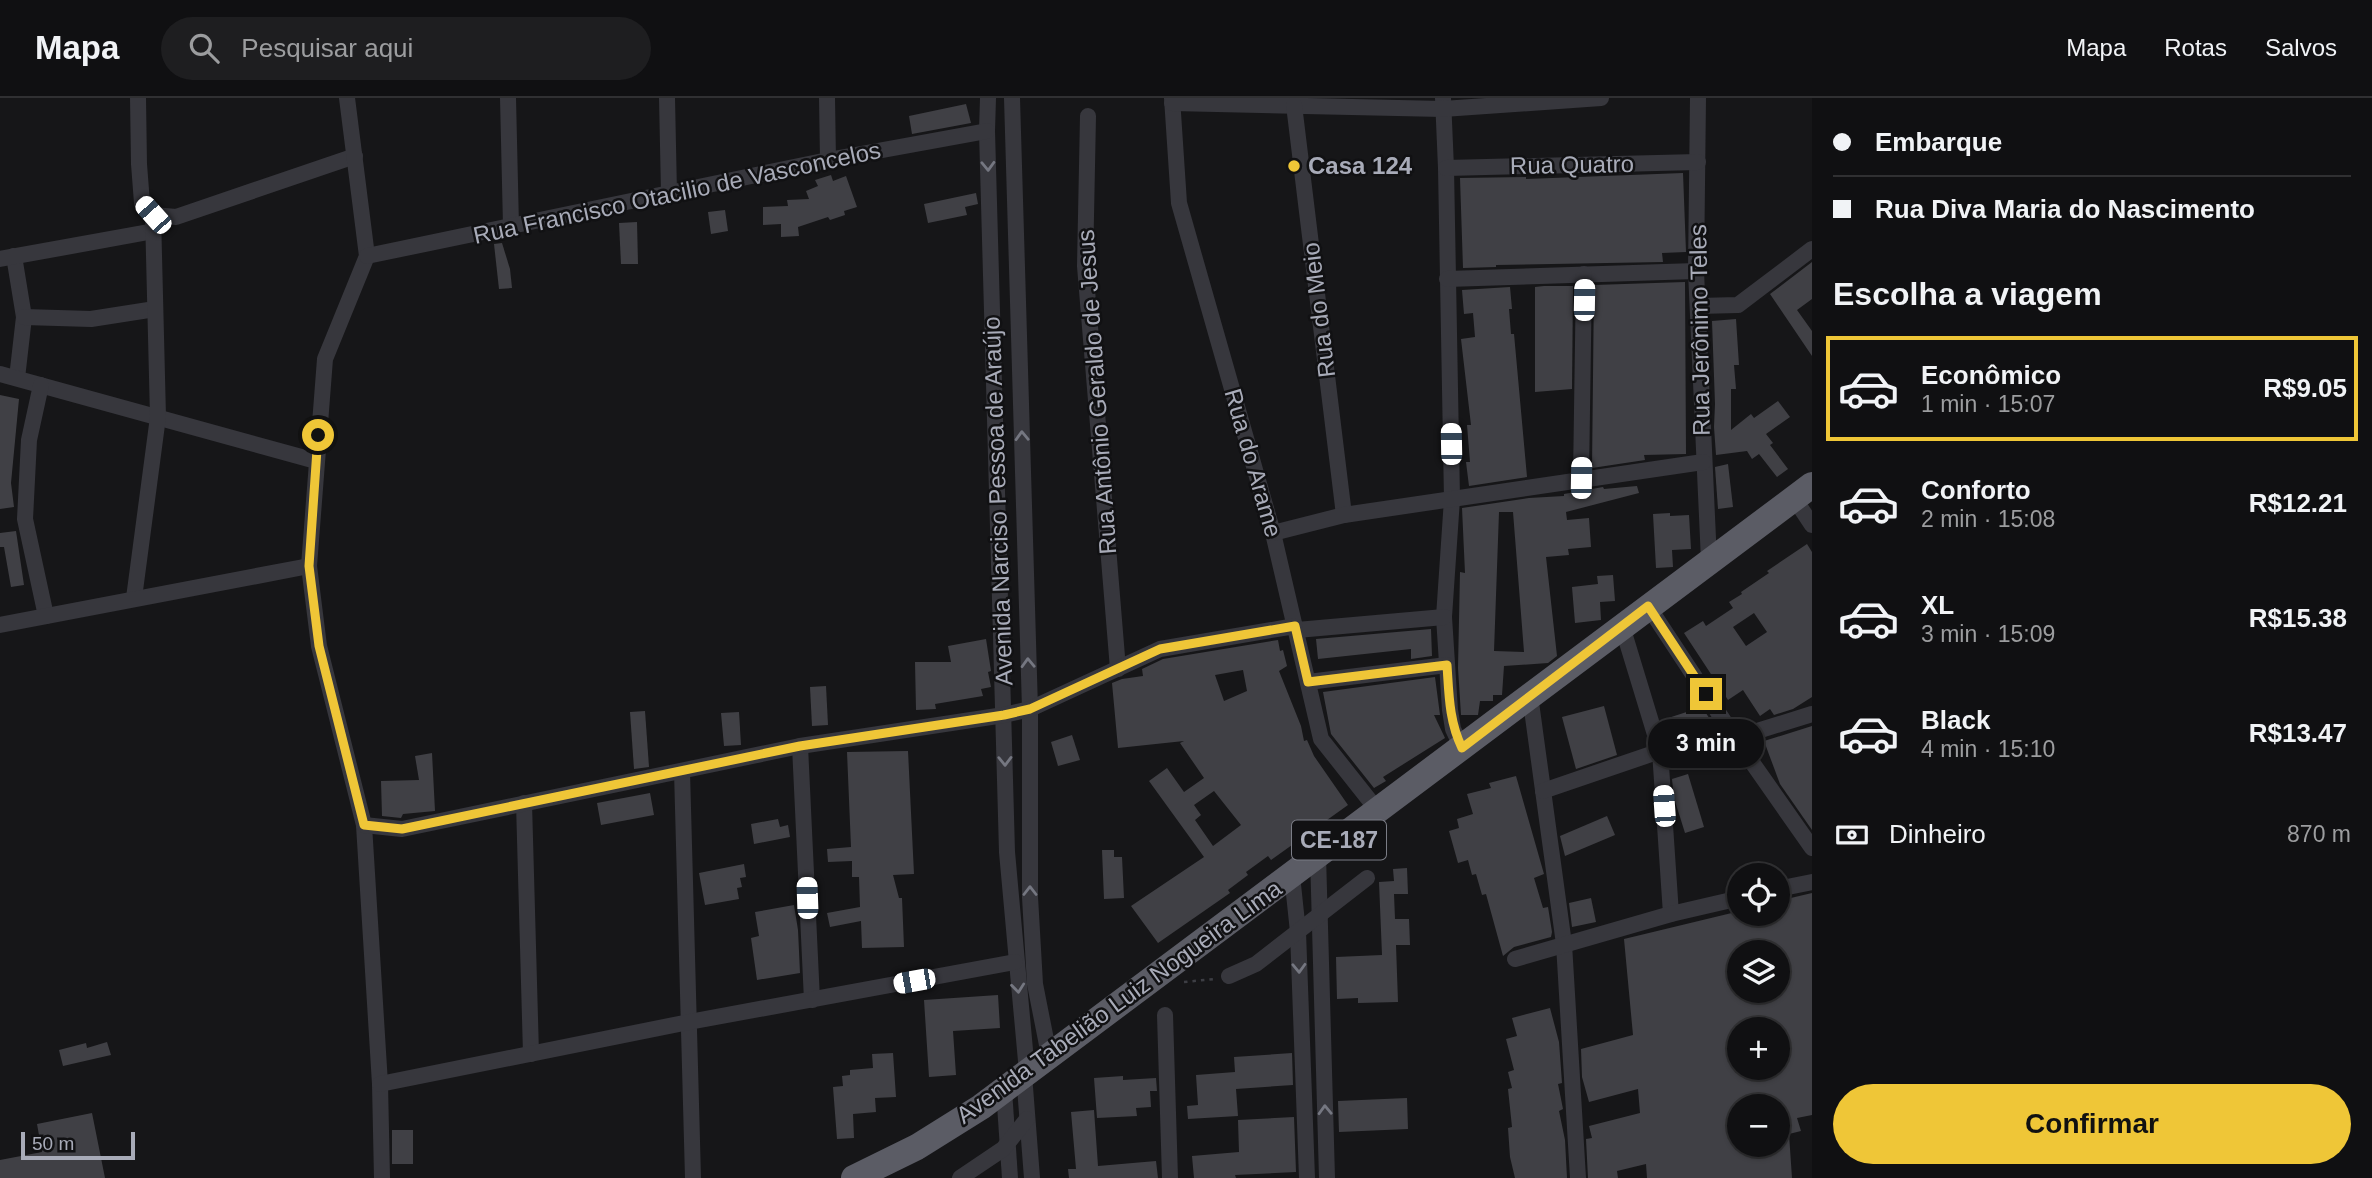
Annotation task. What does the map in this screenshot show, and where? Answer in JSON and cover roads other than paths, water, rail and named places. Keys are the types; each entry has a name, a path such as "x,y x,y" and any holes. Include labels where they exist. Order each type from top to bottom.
{"highway":[{"name":"Avenida Tabelião Luiz Nogueira Lima","path":"854,1178 917,1147 981,1107 1803,491"}],"street":[{"path":"134,598 158,417 153,223 142,203 138,98"},
{"path":"347,98 367,257 325,359 309,566 319,646 364,825 380,1084 382,1178"},
{"path":"508,98 511,226"},
{"path":"667,98 669,193"},
{"path":"827,98 828,160"},
{"name":"Avenida Narciso Pessoa de Araújo","path":"988,98 1007,852 1015,962 1018,1079"},
{"name":"Avenida Narciso Pessoa de Araújo","path":"1012,98 1030,709 1032,960 1049,1055"},
{"path":"1172,100 1294,105 1601,98"},
{"name":"Rua Jerônimo Teles","path":"1698,98 1696,271 1709,561"},
{"name":"Rua do Arame","path":"1172,100 1179,203 1273,533 1321,738 1378,811"},
{"path":"1443,103 1452,499 1444,617 1450,710 1453,729 1462,748"},
{"name":"Rua do Meio","path":"1294,105 1344,515"},
{"name":"Rua Antônio Geraldo de Jesus","path":"1088,116 1085,266 1118,669"},
{"name":"Rua Francisco Otacilio de Vasconcelos","path":"367,257 828,160 987,131"},
{"path":"17,378 24,317 7,257 176,217 355,156"},
{"name":"Rua Quatro","path":"1446,168 1698,162"},
{"path":"1698,306 1738,305 1812,249"},
{"path":"1447,279 1696,271"},
{"path":"1581,478 1584,274"},
{"path":"24,317 91,320 155,309"},
{"path":"0,374 316,461"},
{"path":"41,385 29,440 25,519 47,616"},
{"path":"1273,533 1344,515 1703,462"},
{"path":"1803,491 1812,525"},
{"path":"0,625 309,566"},
{"path":"1648,606 1812,848"},
{"path":"364,825 402,829 800,746 1004,715 1030,709 1160,649 1296,628 1444,617"},
{"path":"1622,626 1660,751 1671,914"},
{"path":"1308,682 1447,665"},
{"path":"1530,695 1563,944 1578,1178"},
{"path":"1543,791 1660,751 1735,738 1812,714"},
{"path":"800,746 812,1000"},
{"path":"682,771 693,1178"},
{"path":"524,803 531,1055"},
{"path":"1318,856 1327,1178"},
{"path":"1292,875 1298,932 1307,1178"},
{"path":"1229,976 1256,964 1367,878"},
{"path":"1790,886 1812,881"},
{"path":"1515,959 1671,914 1727,901"},
{"path":"380,1084 689,1022 1015,962"},
{"path":"1165,1015 1170,1178"},
{"path":"1018,1079 1027,1119 1032,1178"},
{"path":"1010,1178 1007,1142 1018,1079"},
{"path":"960,1178 996,1155 1027,1119"}],"place":[{"name":"Casa 124","path":"1294,166"}]}
